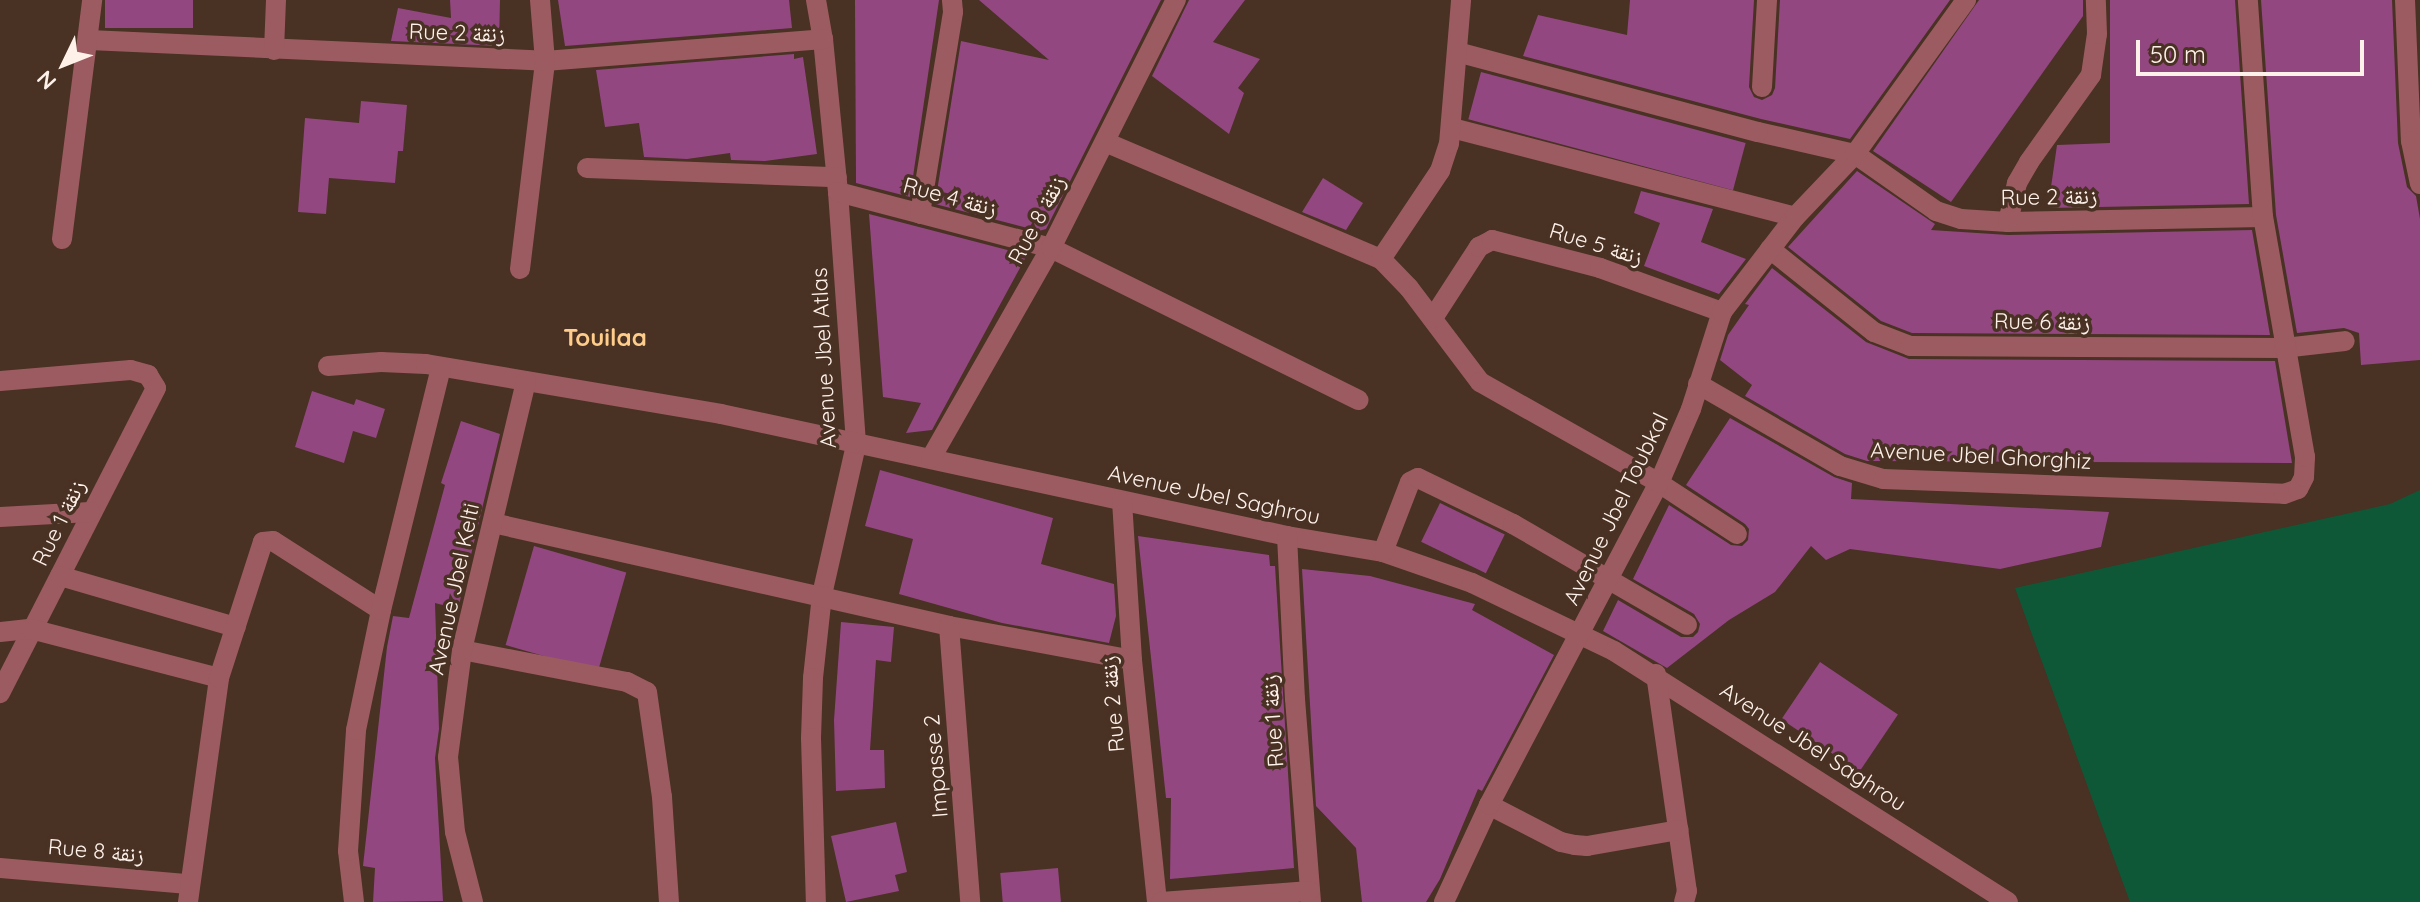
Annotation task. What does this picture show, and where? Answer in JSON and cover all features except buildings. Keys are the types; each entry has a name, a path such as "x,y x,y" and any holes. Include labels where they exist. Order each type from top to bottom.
{"street":[{"path":"62,239 92,0"},
{"path":"274,50 276,0"},
{"path":"520,269 545,61 540,0"},
{"name":"Avenue Jbel Atlas","path":"816,0 823,39 837,185 856,445 822,595 811,738 816,902"},
{"path":"920,214 953,12 952,0"},
{"name":"Rue 8 زنقة","path":"931,458 1051,248 1176,0"},
{"path":"1381,259 1440,171 1452,128 1461,0"},
{"path":"1762,87 1767,0"},
{"name":"Avenue Jbel Toubkal","path":"1444,902 1489,805 1659,483 1682,433 1722,312 1795,217 1855,154 1966,0"},
{"path":"2008,222 2017,183 2091,75 2097,34 2096,0"},
{"path":"2248,0 2263,217 2284,348"},
{"path":"2405,0 2420,184"},
{"name":"Rue 2 زنقة","path":"89,40 545,61 823,39"},
{"path":"1457,52 1758,132 1855,154"},
{"path":"1452,128 1795,217"},
{"path":"1105,142 1381,259 1433,318 1480,382 1659,483 1737,534"},
{"name":"Rue 2 زنقة","path":"1855,154 1936,211 1961,219 2008,222 2263,217"},
{"name":"Rue 4 زنقة","path":"587,168 837,185 920,214 1051,248 1358,400"},
{"name":"Rue 5 زنقة","path":"1433,318 1482,244 1492,240 1600,268 1722,312"},
{"name":"Rue 6 زنقة","path":"1770,249 1874,332 1910,346 2284,348 2345,341"},
{"name":"Avenue Jbel Ghorghiz","path":"1698,384 1840,466 1883,479 2284,494 2298,489 2303,482 2305,457 2284,348"},
{"name":"Avenue Jbel Saghrou","path":"328,366 391,362 441,367 721,414 1287,536 1383,552 1472,583 1656,674 2008,902"},
{"path":"354,902 348,851 356,730 381,610 441,367"},
{"name":"Rue 1 زنقة","path":"0,381 131,370 148,375 156,388 0,693"},
{"name":"Avenue Jbel Kelti","path":"473,902 462,867 449,790 448,757 462,650 526,382"},
{"path":"1383,552 1410,482 1418,478 1513,524 1687,625"},
{"name":"Rue 2 زنقة","path":"1122,501 1132,660 1159,902"},
{"path":"0,517 90,512"},
{"path":"493,523 949,626 1132,660"},
{"name":"Rue 1 زنقة","path":"1287,536 1295,699 1311,896"},
{"path":"188,893 219,678 266,540 381,610"},
{"path":"60,576 236,627"},
{"name":"Impasse 2","path":"949,626 970,902"},
{"path":"0,632 31,629 219,678"},
{"path":"462,650 627,682 647,692 662,797 669,902"},
{"path":"1656,674 1687,891 1684,902"},
{"path":"1489,805 1561,842 1575,845 1587,846 1679,830"},
{"name":"Rue 8 زنقة","path":"0,868 188,893"},
{"path":"1159,902 1311,896"}],"green space":[{"path":"2420,490 2420,902 2130,902 2015,588 2390,504"}],"district":[{"name":"Touilaa","path":"605,338"}]}
